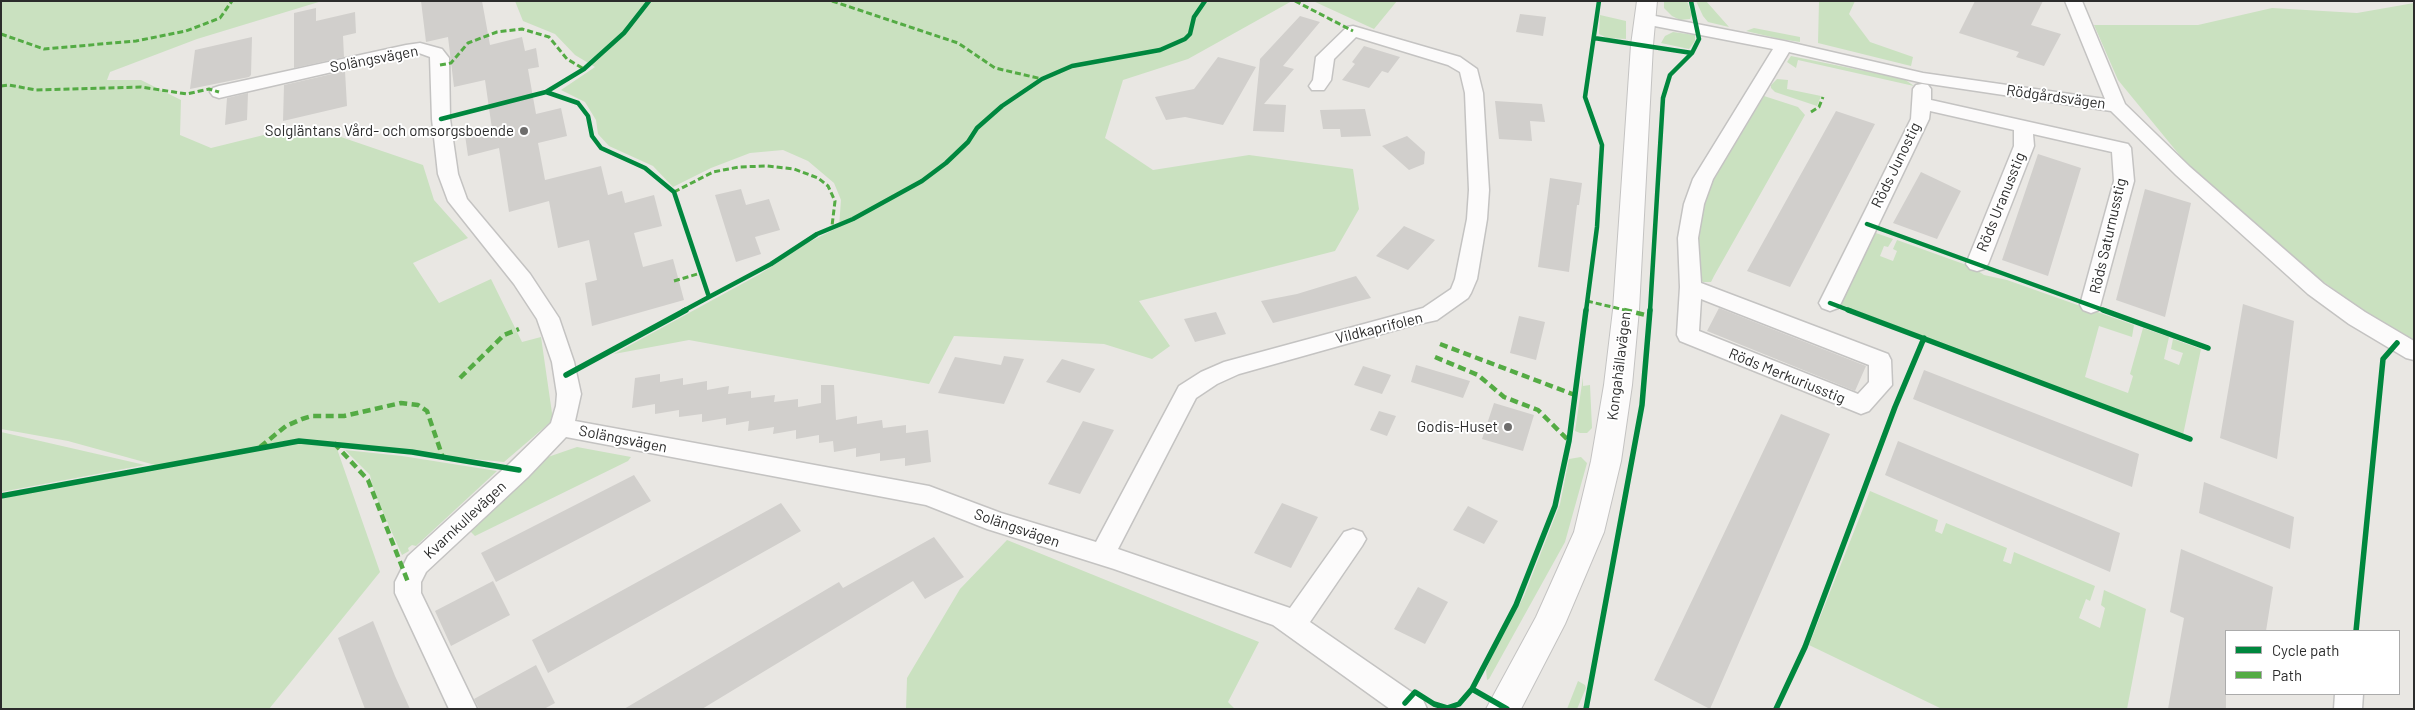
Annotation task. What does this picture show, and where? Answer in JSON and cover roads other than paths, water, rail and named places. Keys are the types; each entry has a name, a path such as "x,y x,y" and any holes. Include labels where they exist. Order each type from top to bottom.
{"street":[{"path":"2073,1 2117,106"},
{"name":"Rödgårdsvägen","path":"1646,10 1784,46 1923,78 2117,106 2183,171 2270,251 2316,289 2357,318 2414,352"},
{"name":"Kongahällavägen","path":"1502,709 1549,624 1589,532 1606,461 1618,386 1626,310 1646,10"},
{"name":"Vildkaprifolen","path":"1102,556 1187,392 1209,378 1232,368 1429,315 1460,292 1466,279 1477,219 1479,190 1474,93 1468,69 1454,61 1353,31 1325,57 1322,80 1318,86"},
{"name":"Röds Merkuriusstig","path":"1691,287 1880,360 1881,384 1861,405 1688,336 1691,287 1688,238 1694,204 1703,179 1784,46"},
{"name":"Solängsvägen","path":"220,92 406,50 420,48 436,53 440,58 441,118 450,180 458,201 511,265 548,318 563,362 569,394 568,406 561,427 929,496 996,522 1282,617 1413,709"},
{"name":"Röds Junostig","path":"1830,303 1920,119 1923,78"},
{"path":"1920,104 2023,126"},
{"name":"Röds Uranusstig","path":"1977,264 2024,146 2023,126"},
{"name":"Röds Saturnusstig","path":"2023,126 2121,148 2124,181 2091,305"},
{"name":"Kvarnkullevägen","path":"463,709 415,610 408,593 408,582 417,564 518,470 561,427"},
{"path":"1293,625 1353,539"},
{"path":"2348,709 2349,695"}],"place":[{"name":"Solgläntans Vård- och omsorgsboende","path":"524,131"},
{"name":"Godis-Huset","path":"1508,427"}]}
